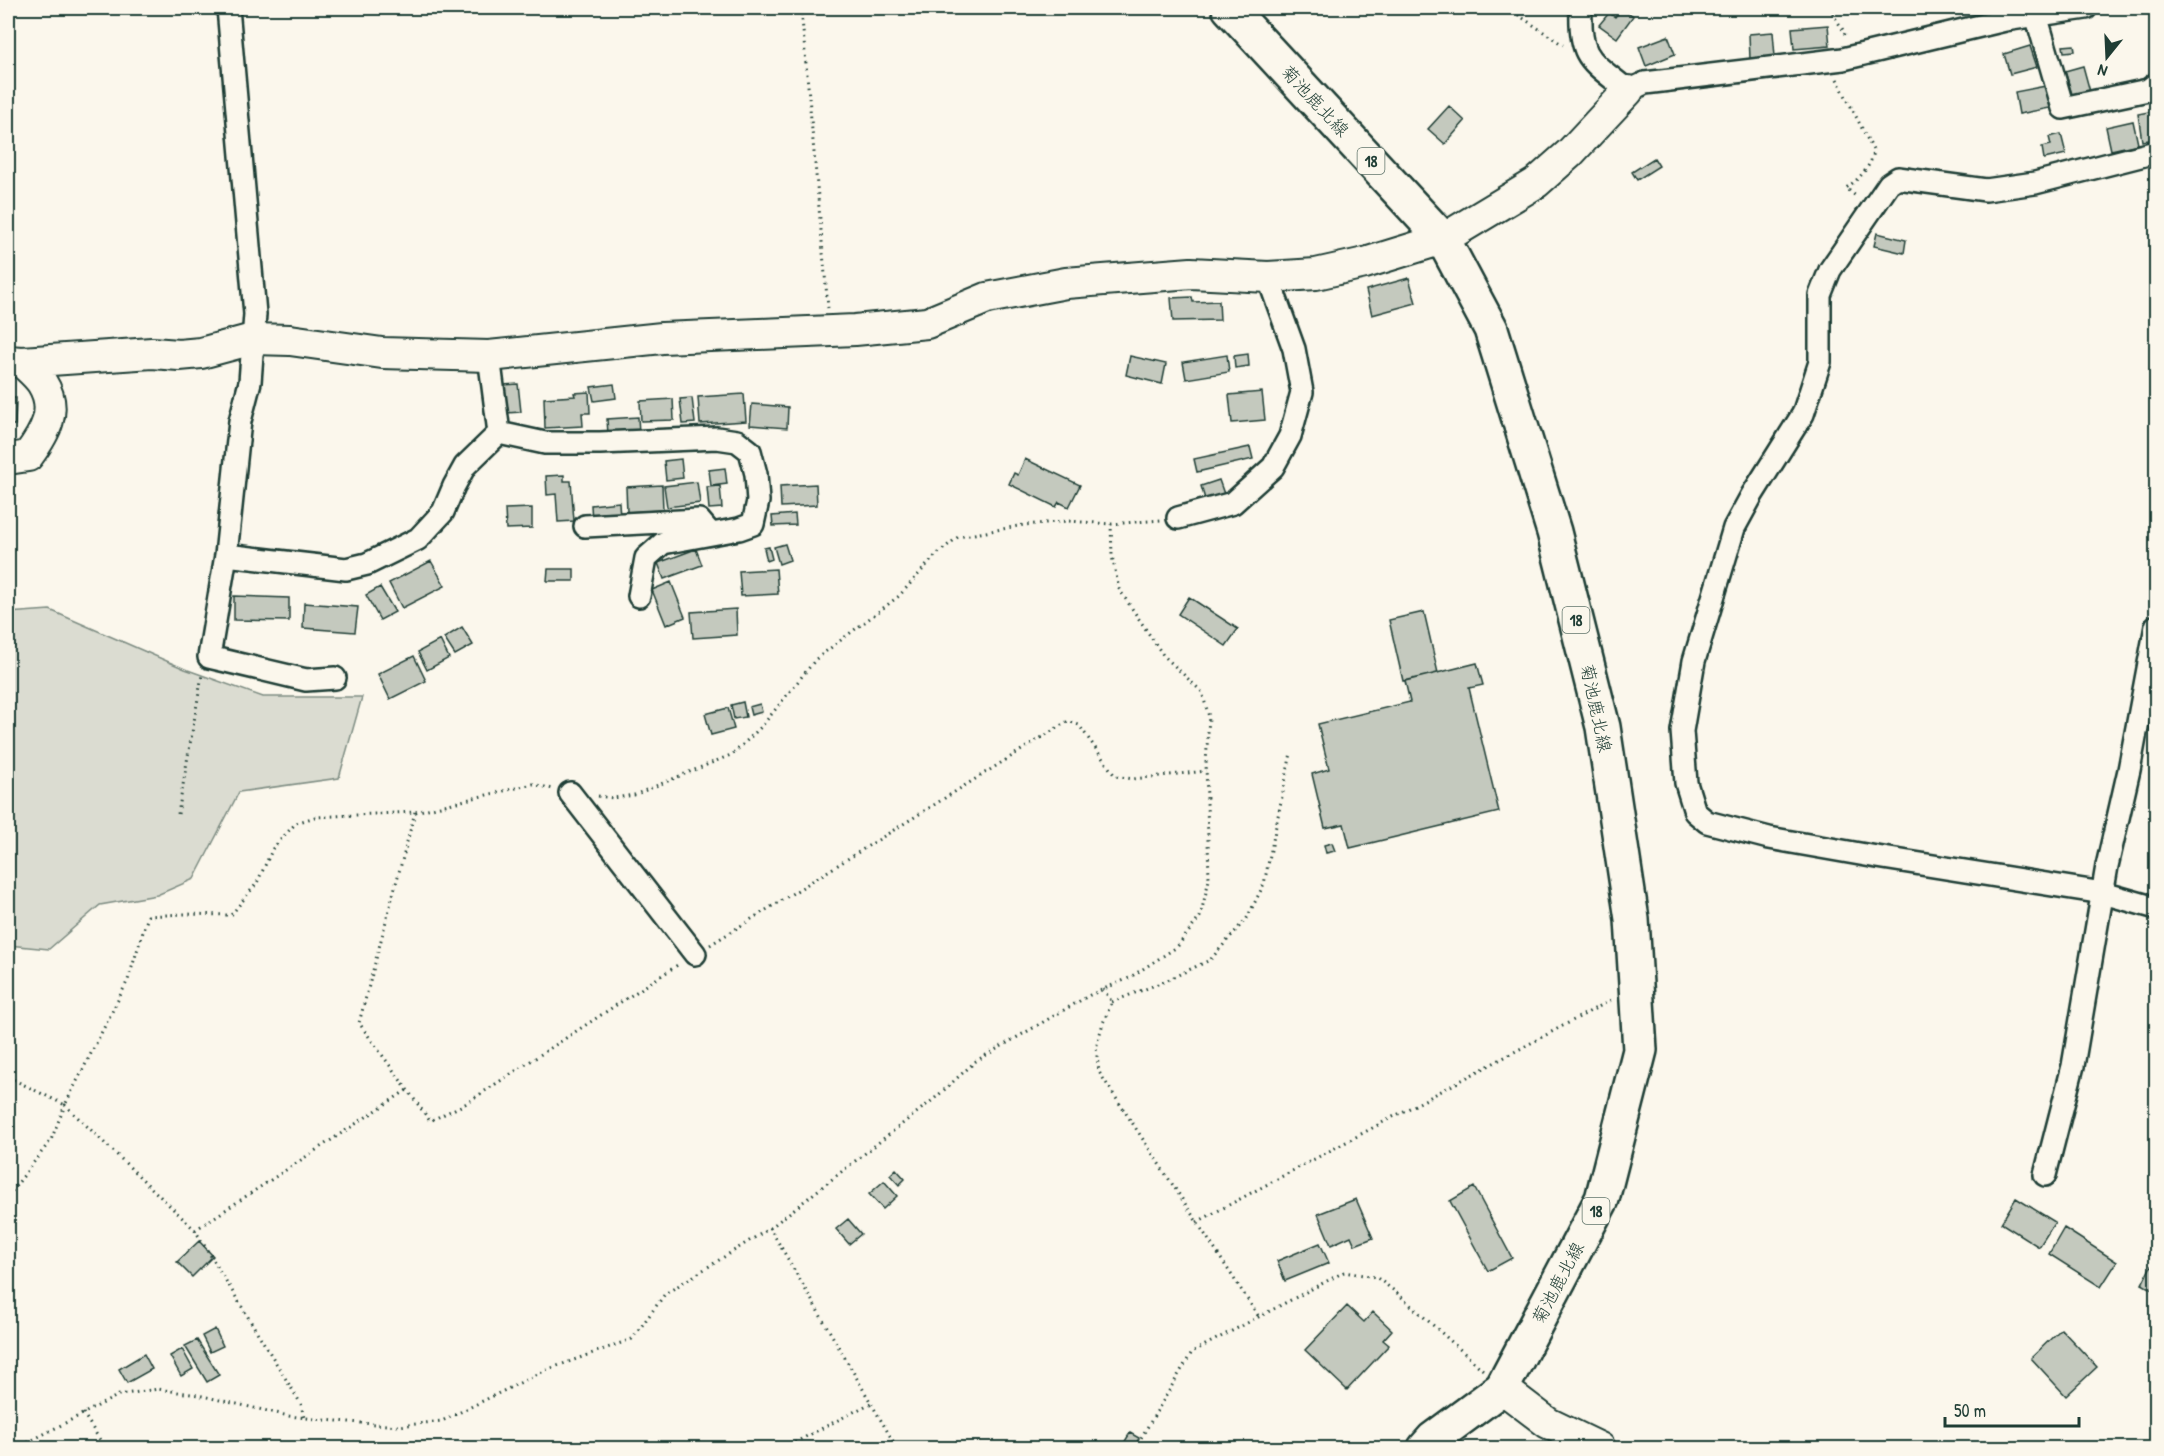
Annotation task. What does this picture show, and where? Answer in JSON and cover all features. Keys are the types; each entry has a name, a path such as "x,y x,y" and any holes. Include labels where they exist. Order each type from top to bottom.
{"main road":[{"name":"菊池鹿北線","path":"1229,8 1443,239 1491,329 1554,532 1602,727 1632,919 1640,1050 1602,1198 1502,1388 1433,1439 1425,1449"}],"street":[{"path":"228,8 255,314 250,382 240,421 226,555 209,657 306,680 335,678"},
{"path":"1581,8 1580,31 1587,56 1628,91"},
{"path":"15,361 152,353 179,355 201,353 254,339 290,340 382,353 489,356 662,338 927,323 987,298 1065,284 1191,273 1268,277 1316,274 1365,263 1443,239 1536,183 1570,153 1628,91 1645,83 1830,61 2005,20 2086,8"},
{"path":"2036,15 2062,108 2148,90 2157,84"},
{"path":"2157,152 2035,183 1986,190 1898,178 1889,184 1830,270 1820,295 1820,362 1803,414 1734,528 1694,661 1682,731 1686,783 1695,812 1707,822 1769,838 2103,893 2157,908"},
{"path":"1178,518 1233,502 1273,466 1290,436 1302,392 1294,349 1268,277"},
{"path":"489,356 499,433"},
{"path":"8,459 28,456 43,435 51,409 42,383 15,361"},
{"path":"226,555 346,569 367,564 418,539 443,512 465,466 499,433"},
{"path":"499,433 545,442 600,444 717,438 738,441 750,451 756,474 758,501 753,524 740,529 663,543 646,558 639,597"},
{"path":"585,526 699,520 711,534"},
{"path":"2045,1174 2073,1066 2103,893 2157,626"},
{"path":"570,793 696,954"},
{"path":"1502,1388 1548,1423 1600,1449"}],"path":[{"path":"801,8 830,330"},
{"path":"1508,8 1563,45 1587,56"},
{"path":"1828,8 1845,33 1830,61 1843,94 1874,152 1872,160 1858,180 1846,188 1872,208"},
{"path":"8,1196 51,1140 65,1105 128,980 148,916 231,915 257,883 273,848 296,823 315,817 415,812 533,784 570,793 614,798 634,795 733,754 762,726 816,659 899,596 936,555 958,537 1024,525 1068,521 1111,524 1178,518"},
{"path":"17,1449 119,1395 158,1389 198,1395 304,1418 399,1426 442,1421 546,1370 632,1339 665,1294 770,1228 934,1099 976,1061 1081,1000 1129,978 1177,947 1200,917 1209,880 1206,771 1209,717 1202,692 1163,655 1119,589 1112,556 1111,524"},
{"path":"178,814 203,667 209,657"},
{"path":"415,812 359,1023 430,1121 465,1104 696,954 1068,721 1079,725 1115,776 1133,780 1206,771"},
{"path":"1259,1317 1099,1072 1096,1048 1112,1002 1210,960 1247,918 1264,884 1291,753"},
{"path":"1103,989 1112,1002"},
{"path":"1197,1222 1615,998 1637,995"},
{"path":"8,1077 65,1105 195,1230 301,1404 304,1418"},
{"path":"195,1230 407,1090"},
{"path":"770,1228 897,1449"},
{"path":"1135,1449 1192,1352 1344,1272 1376,1277 1502,1388"},
{"path":"784,1449 871,1403"},
{"path":"83,1413 105,1449"}],"shaded area":[{"path":"50,610 185,669 263,697 362,697 339,778 239,792 194,879 157,895 100,905 49,949 8,945 8,613"}],"building":[{"path":"1622,8 1633,16 1617,38 1599,25 1609,13 1615,17"},
{"path":"1828,25 1830,46 1794,49 1792,28"},
{"path":"1773,32 1775,57 1750,59 1749,34"},
{"path":"1668,36 1675,54 1646,66 1639,47"},
{"path":"2074,45 2075,51 2064,52 2063,46"},
{"path":"2030,46 2037,67 2010,74 2004,54"},
{"path":"2083,66 2092,99 2075,104 2065,71"},
{"path":"2046,86 2050,108 2019,114 2015,92"},
{"path":"1449,106 1465,121 1445,144 1428,129"},
{"path":"2154,111 2156,139 2142,141 2138,114"},
{"path":"2133,121 2138,144 2111,150 2106,127"},
{"path":"2061,134 2066,154 2044,159 2042,147 2051,145 2049,137"},
{"path":"1654,158 1659,166 1637,180 1632,172"},
{"path":"1877,233 1906,240 1904,253 1874,246"},
{"path":"1409,278 1416,303 1372,315 1366,290"},
{"path":"1192,297 1193,302 1219,301 1220,320 1173,321 1171,298"},
{"path":"1248,354 1249,366 1235,368 1234,356"},
{"path":"1227,355 1229,372 1186,379 1183,362"},
{"path":"1130,356 1166,364 1162,384 1126,375"},
{"path":"518,384 521,412 506,413 504,385"},
{"path":"614,384 616,398 594,401 591,387"},
{"path":"589,392 590,413 582,413 583,426 545,428 544,398 575,396 574,393"},
{"path":"1262,392 1265,420 1232,423 1229,395"},
{"path":"744,394 746,421 700,424 698,397"},
{"path":"8,398 16,398 15,425 8,425"},
{"path":"692,398 695,423 683,424 680,399"},
{"path":"673,399 674,420 641,421 640,401"},
{"path":"752,404 788,407 787,428 750,425"},
{"path":"638,417 639,433 608,434 607,419"},
{"path":"1250,447 1253,459 1197,472 1194,459"},
{"path":"681,459 683,478 666,480 664,461"},
{"path":"1025,459 1080,485 1069,507 1059,502 1056,507 1009,484 1014,473 1018,475"},
{"path":"725,468 727,484 711,486 709,470"},
{"path":"564,475 564,481 571,481 574,521 558,522 556,494 547,495 546,476"},
{"path":"1219,480 1224,494 1205,499 1201,486"},
{"path":"697,482 700,503 667,507 664,486"},
{"path":"816,484 817,505 781,507 780,486"},
{"path":"662,485 663,510 627,512 626,487"},
{"path":"720,486 722,508 709,509 707,487"},
{"path":"619,502 620,518 592,521 591,505"},
{"path":"532,508 532,528 506,529 505,509"},
{"path":"795,514 796,525 773,526 772,516"},
{"path":"785,544 790,560 779,564 774,547"},
{"path":"769,547 772,559 767,561 764,548"},
{"path":"696,549 702,565 664,579 658,563"},
{"path":"431,561 445,586 402,608 389,583"},
{"path":"548,569 574,569 574,581 547,581"},
{"path":"776,569 778,594 741,596 739,571"},
{"path":"671,582 685,617 666,625 652,590"},
{"path":"380,587 395,612 380,620 366,595"},
{"path":"234,596 289,598 289,621 234,620"},
{"path":"1189,597 1238,629 1226,646 1178,614"},
{"path":"304,603 358,607 355,632 303,628"},
{"path":"736,609 737,635 693,638 691,612"},
{"path":"1424,612 1438,673 1403,681 1389,620"},
{"path":"462,627 473,645 455,655 444,638"},
{"path":"440,640 449,658 427,670 418,652"},
{"path":"414,656 426,681 390,699 378,674"},
{"path":"1477,663 1483,685 1469,688 1499,812 1350,848 1344,824 1325,828 1312,774 1329,769 1318,724 1410,702 1405,681"},
{"path":"743,702 746,717 734,719 731,705"},
{"path":"760,704 762,712 751,715 749,707"},
{"path":"728,708 734,729 711,735 705,714"},
{"path":"1332,843 1335,851 1326,853 1324,845"},
{"path":"896,1169 905,1179 899,1185 890,1175"},
{"path":"884,1181 897,1196 883,1209 869,1194"},
{"path":"1474,1187 1512,1258 1488,1271 1450,1201"},
{"path":"2016,1198 2055,1222 2039,1247 2001,1223"},
{"path":"1356,1199 1373,1238 1355,1245 1351,1236 1331,1245 1318,1214"},
{"path":"848,1219 861,1234 849,1244 836,1229"},
{"path":"2064,1228 2117,1262 2101,1287 2049,1254"},
{"path":"199,1241 213,1256 192,1277 177,1262"},
{"path":"1320,1243 1329,1263 1285,1281 1277,1261"},
{"path":"2151,1266 2156,1268 2156,1292 2142,1284"},
{"path":"1347,1306 1364,1322 1373,1312 1392,1330 1383,1340 1389,1345 1347,1390 1305,1350"},
{"path":"215,1329 223,1346 210,1352 202,1336"},
{"path":"2061,1329 2097,1367 2066,1396 2031,1358"},
{"path":"197,1340 219,1375 207,1382 185,1346"},
{"path":"182,1349 193,1369 181,1376 170,1356"},
{"path":"144,1354 152,1369 127,1383 119,1369"},
{"path":"1130,1433 1139,1438 1134,1448 1121,1448"}]}
